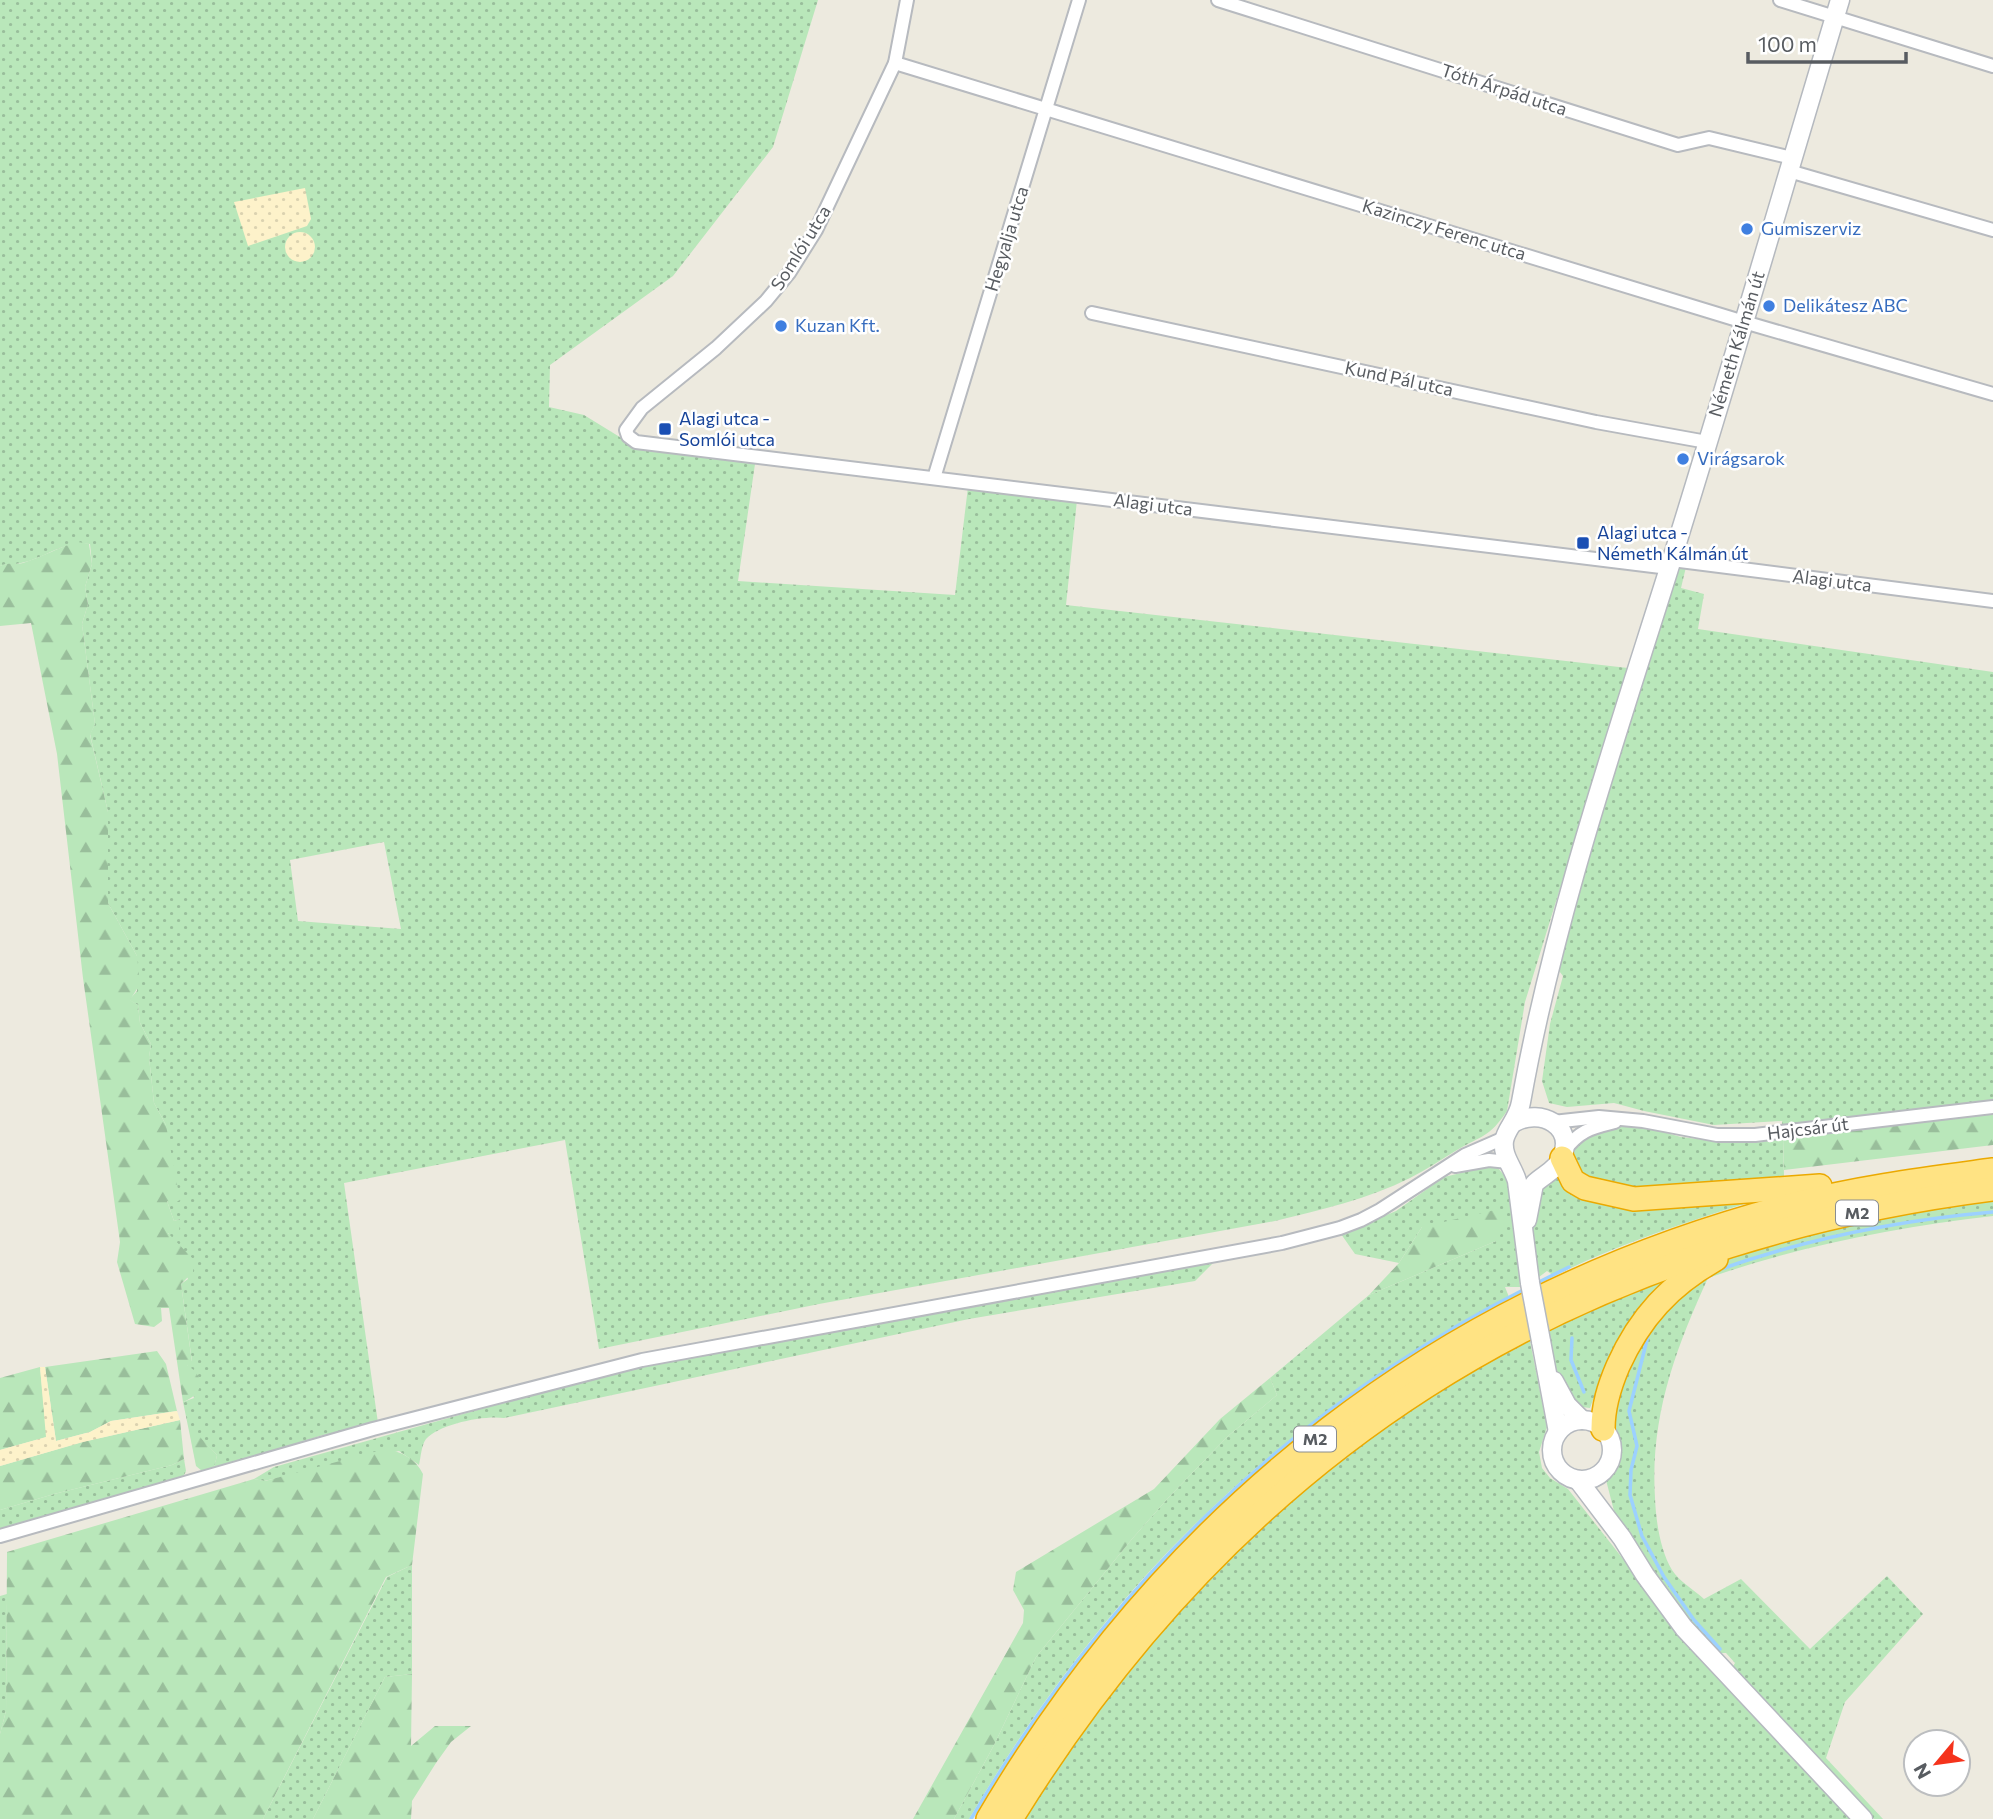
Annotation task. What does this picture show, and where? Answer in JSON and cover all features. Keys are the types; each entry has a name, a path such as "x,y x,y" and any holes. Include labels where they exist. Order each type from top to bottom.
{"highway":[{"path":"1563,1154 1573,1181 1585,1188 1611,1196 1634,1199 1903,1182"},
{"name":"M2","path":"988,1819 1086,1672 1162,1580 1269,1476 1383,1388 1493,1322 1555,1290 1636,1255 1762,1213 1834,1195 1903,1182 1993,1170"},
{"name":"M2","path":"1011,1819 1081,1714 1126,1653 1227,1543 1283,1491 1333,1451 1449,1371 1552,1315 1648,1273 1752,1238 1843,1215 1993,1189"},
{"path":"1593,1425 1603,1409 1624,1353 1650,1311 1673,1287 1692,1273 1752,1238"}],"street":[{"name":"Somlói utca","path":"636,442 625,430 642,408 716,348 766,301 789,273 816,230 895,63 907,0"},
{"name":"Hegyalja utca","path":"934,478 1079,0"},
{"name":"Tóth Árpád utca","path":"1217,0 1678,145 1709,138 1993,230"},
{"path":"1780,0 1837,8 1993,66"},
{"name":"Németh Kálmán út","path":"1533,1043 1598,794 1671,564 1837,8"},
{"name":"Kazinczy Ferenc utca","path":"895,63 1744,322 1993,394"},
{"name":"Kund Pál utca","path":"1092,313 1596,422 1707,442"},
{"name":"Alagi utca","path":"636,442 1993,601"},
{"path":"1441,1170 1489,1160 1511,1166 1522,1174 1543,1175 1551,1172 1563,1154 1564,1140 1548,1120 1534,1095 1533,1043"},
{"path":"0,1536 373,1429 642,1360 1282,1243 1340,1228 1389,1205 1465,1155 1504,1138 1520,1110 1533,1043"},
{"name":"Hajcsár út","path":"1548,1120 1599,1117 1643,1121 1717,1135 1755,1135 1993,1107"},
{"path":"1515,1122 1533,1115 1548,1120"},
{"name":"Hajcsár út","path":"1563,1154 1574,1138 1585,1130 1623,1120"},
{"path":"1504,1138 1504,1151 1511,1166 1558,1432 1553,1446 1555,1462 1564,1474 1578,1480 1601,1474 1608,1466 1612,1447 1593,1425 1567,1405 1547,1369"},
{"path":"1525,1244 1531,1193 1534,1184 1543,1175"},
{"path":"1558,1432 1573,1422 1593,1425"},
{"path":"1601,1474 1607,1503 1622,1538"},
{"path":"1578,1480 1684,1628 1863,1819"}],"green space":[{"path":"0,0 818,0 773,147 673,276 550,365 549,407 584,415 636,447 755,464 738,581 955,595 968,487 1077,500 1066,605 1628,668 1525,1002 1507,1111 1485,1135 1422,1172 1361,1198 1275,1221 819,1304 599,1349 565,1140 344,1183 378,1423 323,1435 214,1469 217,1455 198,1436 190,1436 183,1402 194,1398 187,1364 192,1361 181,1284 188,1279 168,1232 180,1219 174,1221 167,1201 166,1125 154,1103 149,1057 151,1044 140,1023 138,1005 129,1000 137,991 137,956 108,903 108,812 90,734 95,724 82,624 88,604 85,587 92,564 90,544 71,545 30,561 0,566","holes":["384,842 401,929 298,921 290,860"]},
{"path":"78,542 89,544 92,564 85,587 88,604 82,624 95,724 90,735 108,812 108,903 137,956 140,984 130,1000 138,1005 140,1023 151,1044 149,1057 154,1103 166,1125 180,1200 167,1201 174,1221 180,1219 179,1233 168,1233 194,1260 193,1272 181,1284 192,1362 187,1365 197,1375 200,1385 195,1395 183,1402 169,1308 161,1308 162,1321 154,1327 135,1324 117,1262 120,1242 83,978 57,754 31,623 0,626 0,566 23,563"},
{"path":"1686,567 1681,588 1704,594 1698,629 1993,672 1993,1112 1783,1137 1784,1176 1614,1187 1589,1180 1575,1172 1570,1157 1578,1140 1619,1126 1642,1126 1681,1137 1714,1141 1783,1136 1782,1121 1714,1125 1614,1103 1567,1107 1549,1103 1542,1081 1550,1024 1563,976 1556,967 1674,569"},
{"path":"1993,1112 1993,1145 1784,1170 1783,1136"},
{"path":"1490,1166 1497,1167 1509,1181 1520,1287 1505,1287 1509,1297 1463,1322 1348,1396 1282,1446 1221,1499 1164,1556 1110,1616 1060,1680 969,1819 954,1819 994,1745 1036,1657 1169,1497 1228,1436 1277,1395 1270,1378 1369,1295 1496,1241 1422,1227 1399,1263 1355,1254 1341,1234 1396,1211 1444,1177"},
{"path":"1556,1175 1571,1186 1770,1196 1634,1241 1554,1276 1547,1271 1535,1280 1531,1242 1533,1192"},
{"path":"1993,1197 1993,1216 1849,1239 1778,1256 1708,1278 1675,1358 1661,1412 1654,1468 1659,1535 1672,1570 1704,1599 1741,1579 1810,1649 1887,1576 1923,1614 1845,1702 1826,1758 1883,1819 1874,1819 1735,1673 1732,1668 1735,1663 1726,1653 1720,1653 1689,1624 1626,1534 1614,1511 1606,1480 1617,1453 1616,1440 1610,1426 1634,1340 1707,1268 1772,1239"},
{"path":"1499,1209 1510,1220 1496,1241 1369,1295 1399,1263 1422,1227"},
{"path":"1219,1257 1195,1281 969,1319 504,1418 462,1422 441,1429 426,1439 419,1465 399,1451 264,1481 254,1479 274,1467 645,1363"},
{"path":"1693,1262 1661,1284 1635,1315 1610,1360 1590,1408 1574,1406 1553,1371 1544,1328"},
{"path":"1529,1336 1547,1427 1539,1452 1542,1468 1550,1478 1568,1489 1712,1672 1851,1819 1016,1819 1092,1704 1230,1546 1355,1443"},
{"path":"157,1351 166,1364 177,1411 111,1421 90,1432 56,1441 45,1367"},
{"path":"40,1367 47,1437 0,1450 0,1378"},
{"path":"1270,1378 1277,1395 1228,1436 1169,1497 1036,1657 994,1745 954,1819 913,1819 1023,1623 1024,1610 1013,1590 1016,1572 1154,1489 1220,1419"},
{"path":"180,1420 184,1459 172,1465 0,1510 0,1466 82,1442"},
{"path":"198,1435 217,1455 214,1469 202,1471 196,1466 190,1436"},
{"path":"385,1449 407,1457 423,1474 412,1565 386,1577 263,1819 0,1819 0,1734 6,1711 7,1552 254,1479 265,1481"},
{"path":"184,1459 186,1471 182,1479 0,1530 0,1510 172,1465"},
{"path":"412,1565 412,1674 385,1677 313,1819 263,1819 387,1577"},
{"path":"7,1594 6,1711 0,1734 0,1596"},
{"path":"412,1674 411,1746 435,1726 471,1726 451,1742 436,1763 412,1801 411,1819 313,1819 385,1677"}],"sand":[{"path":"305,188 311,219 307,226 248,246 234,202"},
{"path":"300,232 306,233 314,241 314,253 306,261 300,262 294,261 286,253 285,247 286,241 294,233"},
{"path":"40,1367 45,1367 56,1441 90,1432 111,1421 177,1411 180,1420 83,1442 0,1466 0,1450 46,1437"}],"waterway":[{"path":"1718,1270 1785,1249 1854,1232 1993,1212"},
{"path":"1535,1284 1569,1267"},
{"path":"971,1819 1024,1735 1081,1656 1143,1582 1209,1513 1280,1449 1356,1391 1438,1337 1525,1289"},
{"path":"1649,1332 1629,1411 1637,1446 1631,1470 1630,1495 1642,1536 1664,1577 1694,1620 1720,1649"},
{"path":"1572,1338 1571,1360 1584,1392"}],"place":[{"name":"Gumiszerviz","path":"1747,229"},
{"name":"Delikátesz ABC","path":"1769,306"},
{"name":"Kuzan Kft.","path":"781,326"},
{"name":"Alagi utca - Somlói utca","path":"665,429"},
{"name":"Virágsarok","path":"1683,459"},
{"name":"Alagi utca - Németh Kálmán út","path":"1583,543"}]}
